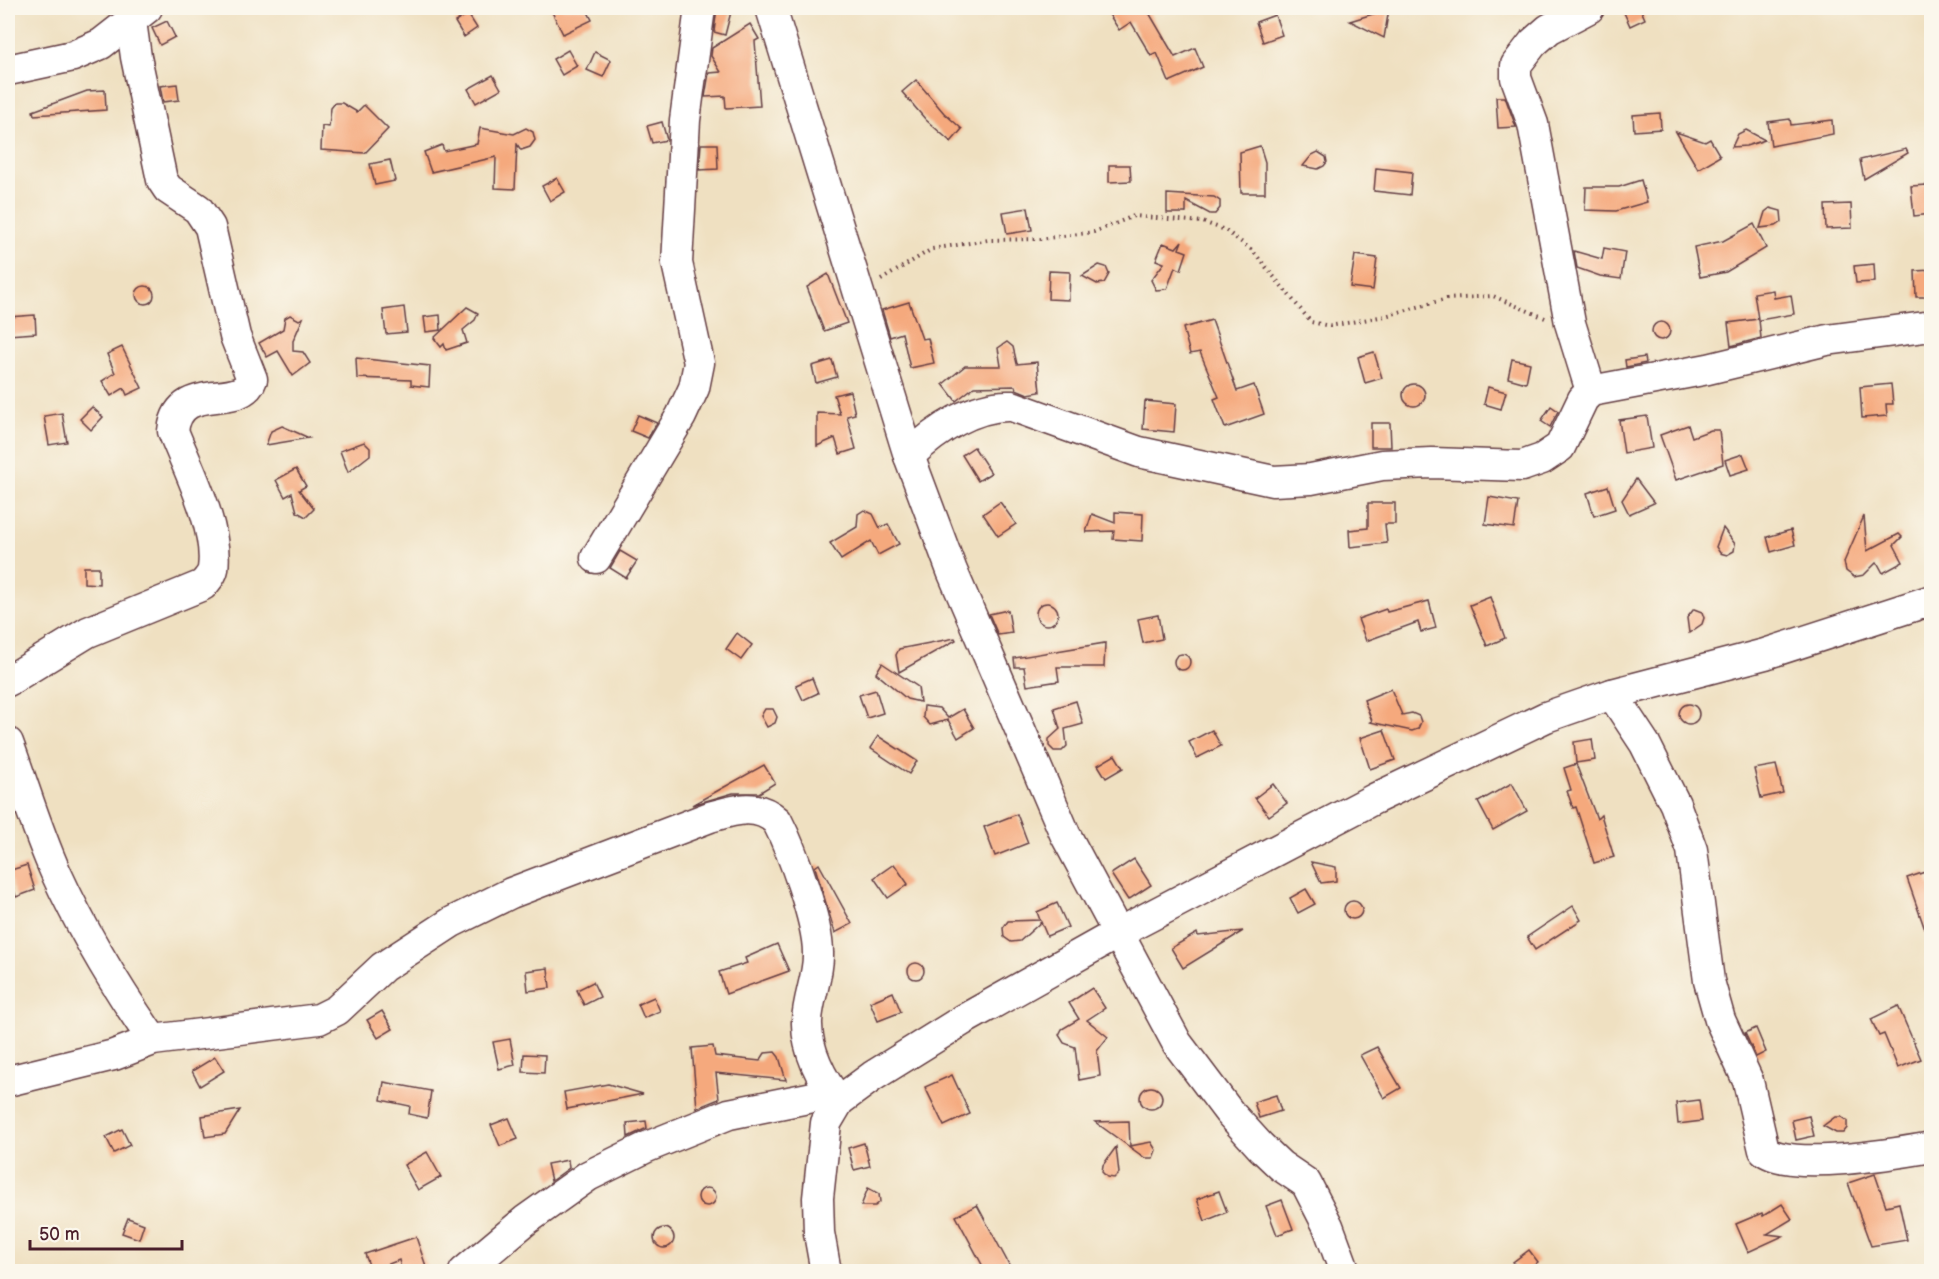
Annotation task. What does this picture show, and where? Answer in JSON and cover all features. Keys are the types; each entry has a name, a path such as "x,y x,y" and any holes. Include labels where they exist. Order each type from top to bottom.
{"street":[{"path":"596,558 681,416 696,380 699,363 677,263 685,120 700,8"},
{"path":"771,8 909,456 952,570 1065,834 1177,1043 1229,1112 1260,1146 1281,1166 1306,1184 1328,1226 1345,1272"},
{"path":"1589,8 1549,28 1533,43 1516,65 1516,78 1533,124 1568,314 1591,391"},
{"path":"8,70 73,56 101,44 139,14"},
{"path":"8,681 88,632 203,585 212,572 213,547 204,512 173,431 174,420 178,411 191,402 200,398 238,394 249,386 252,380 235,336 210,227 198,209 168,189 162,180 136,57 139,14"},
{"path":"909,456 926,440 946,427 981,410 1012,406 1139,452 1273,481 1311,479 1382,465 1432,463 1522,466 1542,459 1560,447 1582,399 1591,391 1708,369 1827,340 1932,326"},
{"path":"464,1272 526,1220 588,1176 647,1147 729,1114 836,1097 963,1020 1118,933 1374,799 1537,722 1612,694 1765,654 1932,600"},
{"path":"1612,694 1645,744 1675,804 1692,850 1709,981 1726,1037 1748,1081 1764,1150 1771,1156 1813,1160 1932,1147"},
{"path":"8,743 55,871 85,932 127,1004 153,1041"},
{"path":"8,1081 114,1055 153,1041 319,1019 337,1010 383,967 452,922 511,893 710,817 733,810 754,808 768,813 777,821 815,925 819,954 807,1020 808,1038 820,1073 836,1097"},
{"path":"826,1272 819,1233 820,1164 826,1123 836,1097"}],"path":[{"path":"860,297 882,279 932,249 988,240 1040,240 1094,232 1134,216 1203,222 1225,230 1252,250 1311,322 1330,326 1385,316 1447,299 1493,296 1540,314 1548,321"}],"building":[{"path":"550,8 586,8 592,20 563,34"},
{"path":"717,8 732,8 725,35 714,32"},
{"path":"1105,8 1153,8 1148,11 1175,57 1195,48 1203,67 1169,82 1157,53 1151,56 1131,22 1119,30"},
{"path":"1622,8 1640,8 1645,19 1630,26"},
{"path":"1389,9 1384,38 1350,21"},
{"path":"468,14 477,28 464,37 455,22"},
{"path":"1275,15 1282,35 1263,42 1256,22"},
{"path":"167,21 175,37 160,45 152,28"},
{"path":"750,24 759,39 755,41 760,106 726,108 725,96 705,97 709,73 721,72 711,56 712,48"},
{"path":"568,50 577,66 562,75 553,59"},
{"path":"595,52 611,60 603,77 587,70"},
{"path":"493,75 501,89 476,103 468,89"},
{"path":"916,80 944,113 962,129 951,142 926,120 902,92"},
{"path":"177,84 179,100 163,102 160,86"},
{"path":"105,90 106,110 34,115 33,111 87,91"},
{"path":"1496,97 1505,97 1516,127 1498,128"},
{"path":"335,103 342,103 357,112 364,105 388,129 365,153 321,150 322,126 329,127 331,108"},
{"path":"1660,113 1661,129 1634,131 1633,115"},
{"path":"1790,119 1791,125 1832,120 1833,134 1771,146 1768,122"},
{"path":"662,122 667,140 652,143 647,126"},
{"path":"480,128 514,134 526,128 533,132 535,140 530,147 521,150 517,144 515,189 495,188 496,157 431,172 424,152 442,145 444,151 477,144"},
{"path":"1746,130 1765,140 1746,146 1732,147 1738,134"},
{"path":"1676,132 1705,142 1710,139 1720,156 1698,169"},
{"path":"701,144 717,144 718,169 699,170"},
{"path":"1260,146 1265,162 1265,193 1241,193 1240,152"},
{"path":"1906,149 1908,153 1864,179 1860,160"},
{"path":"1318,152 1326,157 1327,162 1324,166 1318,169 1303,166 1312,155"},
{"path":"390,160 395,181 375,185 370,164"},
{"path":"1109,165 1130,165 1131,181 1109,182"},
{"path":"1376,168 1412,172 1410,195 1374,191"},
{"path":"557,178 565,192 550,201 542,186"},
{"path":"1641,180 1647,202 1616,211 1585,210 1586,187 1619,187"},
{"path":"1927,185 1932,193 1932,214 1914,216 1911,186"},
{"path":"1167,194 1214,197 1220,201 1220,208 1215,214 1210,214 1186,201 1186,213 1167,213"},
{"path":"1851,204 1852,228 1826,229 1825,205"},
{"path":"1028,208 1032,230 1007,234 1003,212"},
{"path":"1770,208 1781,211 1782,222 1776,226 1760,228 1765,212"},
{"path":"1754,224 1766,248 1726,272 1700,277 1694,247 1723,241"},
{"path":"1182,241 1179,249 1187,252 1181,270 1175,267 1167,289 1156,290 1151,280 1164,263 1156,260 1163,243 1176,248"},
{"path":"1604,248 1625,252 1621,279 1600,276 1577,268 1574,251 1602,259"},
{"path":"1355,255 1377,258 1373,290 1350,287"},
{"path":"1874,264 1875,282 1856,283 1854,266"},
{"path":"1099,265 1106,267 1109,274 1104,283 1097,284 1082,276"},
{"path":"1932,270 1932,297 1916,297 1915,271"},
{"path":"1049,271 1070,272 1069,300 1048,299"},
{"path":"828,274 847,323 824,331 807,287"},
{"path":"145,286 151,289 154,295 151,301 145,304 139,301 136,295 139,289"},
{"path":"1773,290 1774,298 1791,295 1794,314 1759,320 1761,338 1731,346 1728,323 1758,319 1754,293"},
{"path":"909,302 922,339 928,338 934,363 910,368 902,333 890,337 882,310"},
{"path":"404,307 407,332 386,334 383,310"},
{"path":"467,307 478,313 475,320 463,330 467,343 446,350 444,344 441,347 434,338"},
{"path":"35,315 36,333 8,335 8,317"},
{"path":"290,315 299,320 303,318 293,341 293,351 303,352 310,363 293,376 278,351 267,357 259,343 283,329 285,318"},
{"path":"440,315 441,330 426,332 424,317"},
{"path":"1212,320 1237,391 1254,385 1264,414 1225,428 1214,399 1219,397 1200,352 1190,354 1183,328"},
{"path":"1661,322 1667,325 1670,331 1667,337 1661,340 1655,337 1652,331 1655,325"},
{"path":"1007,342 1013,347 1017,364 1037,362 1040,392 1028,394 1016,389 1015,386 974,387 956,401 943,384 965,366 1001,366 998,348"},
{"path":"122,347 142,388 127,395 124,388 111,396 102,381 115,373 107,354"},
{"path":"1374,352 1382,378 1365,383 1358,357"},
{"path":"1645,357 1646,363 1626,367 1625,360"},
{"path":"356,358 430,366 429,387 411,385 411,380 357,378"},
{"path":"1512,359 1530,363 1526,383 1508,378"},
{"path":"832,360 837,377 816,383 812,366"},
{"path":"1414,384 1422,387 1425,395 1422,403 1414,406 1406,403 1403,395 1406,387"},
{"path":"1891,384 1893,404 1886,404 1887,416 1862,418 1860,387"},
{"path":"1488,387 1506,392 1501,409 1484,404"},
{"path":"850,391 855,414 847,416 856,449 840,454 835,438 817,446 817,413 840,414 834,395"},
{"path":"1145,401 1176,404 1174,432 1143,429"},
{"path":"1551,406 1558,411 1550,427 1541,421"},
{"path":"92,407 103,417 91,430 80,419"},
{"path":"62,413 67,442 49,445 44,416"},
{"path":"638,415 657,423 648,438 631,431"},
{"path":"1647,416 1652,448 1624,453 1619,420"},
{"path":"1371,423 1390,423 1391,447 1371,447"},
{"path":"1688,425 1692,437 1711,430 1719,430 1723,464 1676,480 1660,435"},
{"path":"282,426 309,438 266,445 271,431"},
{"path":"364,442 370,448 370,455 348,472 340,451"},
{"path":"974,447 991,473 978,481 962,455"},
{"path":"1743,454 1749,469 1730,475 1725,460"},
{"path":"296,469 306,486 299,490 314,509 306,517 297,512 292,493 285,497 276,480"},
{"path":"1636,479 1654,503 1629,514 1622,500"},
{"path":"1608,486 1615,509 1594,516 1587,493"},
{"path":"1489,497 1518,502 1514,528 1485,524"},
{"path":"1000,502 1016,524 998,536 983,514"},
{"path":"1368,503 1395,503 1395,524 1385,524 1387,543 1350,547 1349,530 1368,528"},
{"path":"864,510 873,514 880,528 888,524 899,544 878,555 871,541 841,560 830,543 857,527 858,514"},
{"path":"1115,512 1143,514 1142,541 1113,539 1114,531 1086,532 1092,514 1115,523"},
{"path":"1864,516 1867,551 1899,534 1902,537 1894,545 1903,562 1883,573 1877,562 1864,575 1854,577 1846,571 1844,562"},
{"path":"1723,528 1735,544 1734,551 1727,555 1720,553 1716,547"},
{"path":"1791,530 1795,545 1771,552 1767,537"},
{"path":"620,551 637,561 626,578 610,568"},
{"path":"84,567 99,567 99,584 84,583"},
{"path":"1490,597 1505,638 1487,646 1470,605"},
{"path":"1429,601 1436,628 1421,632 1418,622 1366,641 1358,619 1386,609 1387,612"},
{"path":"1047,603 1055,606 1058,614 1055,622 1047,625 1039,622 1036,614 1039,606"},
{"path":"1694,609 1702,612 1704,618 1702,624 1689,633 1687,618"},
{"path":"1008,610 1012,633 998,635 989,614"},
{"path":"1158,615 1162,639 1143,643 1138,619"},
{"path":"737,633 752,645 741,660 726,649"},
{"path":"955,638 956,640 899,672 896,655 899,649"},
{"path":"1105,643 1104,667 1057,667 1059,681 1027,686 1024,667 1015,667 1014,658"},
{"path":"1179,654 1185,654 1190,662 1188,668 1179,670 1174,665 1174,659"},
{"path":"882,663 918,687 920,702 907,699 876,673"},
{"path":"812,678 818,693 803,700 796,685"},
{"path":"1391,689 1402,715 1412,713 1419,716 1421,722 1418,729 1412,731 1370,722 1372,721 1364,700"},
{"path":"876,690 883,713 867,718 859,695"},
{"path":"1076,701 1083,724 1065,729 1067,746 1062,751 1054,751 1049,746 1049,739 1060,729 1054,708"},
{"path":"1689,704 1696,707 1699,714 1696,721 1689,724 1682,721 1679,714 1682,707"},
{"path":"924,706 939,708 948,718 963,709 974,728 958,738 948,720 930,725 923,717"},
{"path":"765,709 773,709 777,717 775,723 767,727 761,716"},
{"path":"1212,730 1221,746 1197,758 1189,742"},
{"path":"1384,730 1395,760 1370,769 1360,738"},
{"path":"878,736 917,761 909,774 870,748"},
{"path":"1592,739 1595,760 1576,763 1574,742"},
{"path":"1115,755 1123,768 1106,778 1098,765"},
{"path":"1576,764 1597,819 1601,815 1614,857 1594,863 1576,807 1573,808 1567,791 1571,790 1564,768"},
{"path":"764,765 775,783 759,793 733,793 692,805"},
{"path":"1776,765 1783,793 1761,798 1754,769"},
{"path":"1512,783 1527,811 1493,830 1478,802"},
{"path":"1273,784 1287,803 1269,816 1255,798"},
{"path":"1017,814 1028,843 995,856 984,827"},
{"path":"1134,859 1151,885 1128,900 1111,874"},
{"path":"1311,862 1336,867 1336,881 1321,883"},
{"path":"819,864 852,924 835,933 815,867"},
{"path":"894,864 908,884 888,898 874,878"},
{"path":"27,865 35,890 16,897 8,871"},
{"path":"1925,872 1932,891 1932,941 1929,941 1907,878"},
{"path":"1306,889 1315,904 1298,913 1290,898"},
{"path":"1353,901 1359,904 1362,910 1359,916 1353,919 1347,916 1344,910 1347,904"},
{"path":"1057,903 1068,927 1047,936 1041,922 1020,941 1011,942 1004,937 1003,928 1008,921 1040,920 1037,912"},
{"path":"1573,906 1581,920 1535,950 1527,937"},
{"path":"1243,931 1183,968 1171,948 1197,933 1198,936"},
{"path":"777,944 789,971 726,994 719,972 747,963 745,958"},
{"path":"913,963 919,963 924,971 922,977 913,979 908,974 908,968"},
{"path":"548,968 550,988 528,991 526,971"},
{"path":"593,982 600,997 584,1005 577,990"},
{"path":"1092,988 1105,1008 1087,1020 1108,1037 1097,1051 1100,1076 1079,1080 1075,1047 1064,1043 1059,1035 1062,1029 1079,1019 1069,1003"},
{"path":"893,992 901,1012 878,1021 870,1002"},
{"path":"654,997 660,1011 644,1018 638,1004"},
{"path":"1898,1006 1921,1059 1898,1068 1884,1034 1879,1036 1871,1019"},
{"path":"382,1011 393,1029 378,1038 367,1020"},
{"path":"1756,1028 1766,1052 1756,1057 1745,1033"},
{"path":"510,1039 515,1065 499,1069 493,1042"},
{"path":"713,1046 715,1056 760,1061 765,1053 775,1052 779,1057 786,1080 716,1073 719,1099 697,1108 692,1048"},
{"path":"1377,1047 1401,1088 1384,1098 1360,1055"},
{"path":"524,1054 545,1055 544,1073 523,1072"},
{"path":"215,1057 224,1071 200,1086 192,1071"},
{"path":"952,1075 970,1114 944,1126 925,1087"},
{"path":"384,1082 431,1091 427,1118 409,1114 410,1106 381,1100"},
{"path":"608,1084 643,1094 567,1109 564,1092"},
{"path":"1147,1087 1155,1087 1162,1094 1162,1102 1155,1109 1147,1109 1140,1102 1140,1094"},
{"path":"1276,1095 1281,1111 1259,1118 1254,1102"},
{"path":"1699,1100 1702,1121 1678,1124 1676,1103"},
{"path":"240,1110 225,1134 205,1137 202,1116"},
{"path":"1809,1116 1814,1136 1796,1140 1792,1120"},
{"path":"1835,1117 1841,1117 1847,1121 1847,1128 1843,1133 1836,1133 1823,1126"},
{"path":"509,1118 518,1139 500,1146 491,1125"},
{"path":"646,1121 647,1128 628,1137 627,1123"},
{"path":"1129,1121 1130,1146 1151,1142 1156,1150 1153,1158 1145,1158 1095,1122"},
{"path":"122,1129 130,1145 114,1153 106,1137"},
{"path":"864,1143 870,1166 854,1170 848,1148"},
{"path":"1116,1147 1119,1173 1114,1178 1107,1177 1102,1172 1103,1165"},
{"path":"427,1152 441,1177 418,1190 404,1165"},
{"path":"568,1160 569,1168 551,1181 547,1164"},
{"path":"1875,1174 1886,1206 1899,1203 1907,1240 1871,1246 1848,1183"},
{"path":"707,1188 713,1191 716,1197 713,1203 707,1206 701,1203 698,1197 701,1191"},
{"path":"868,1188 879,1194 880,1202 875,1206 861,1206"},
{"path":"1219,1191 1227,1212 1205,1221 1197,1199"},
{"path":"1282,1200 1293,1229 1277,1235 1266,1206"},
{"path":"1782,1204 1792,1219 1767,1234 1783,1236 1748,1252 1736,1224 1762,1213 1763,1216"},
{"path":"977,1205 1013,1272 986,1272 956,1216"},
{"path":"128,1218 144,1224 139,1239 122,1233"},
{"path":"664,1228 671,1231 674,1238 671,1245 664,1248 657,1245 654,1238 657,1231"},
{"path":"416,1237 428,1272 402,1272 399,1260 371,1271 365,1254"},
{"path":"1529,1250 1538,1262 1526,1272 1521,1272 1513,1262"}]}
